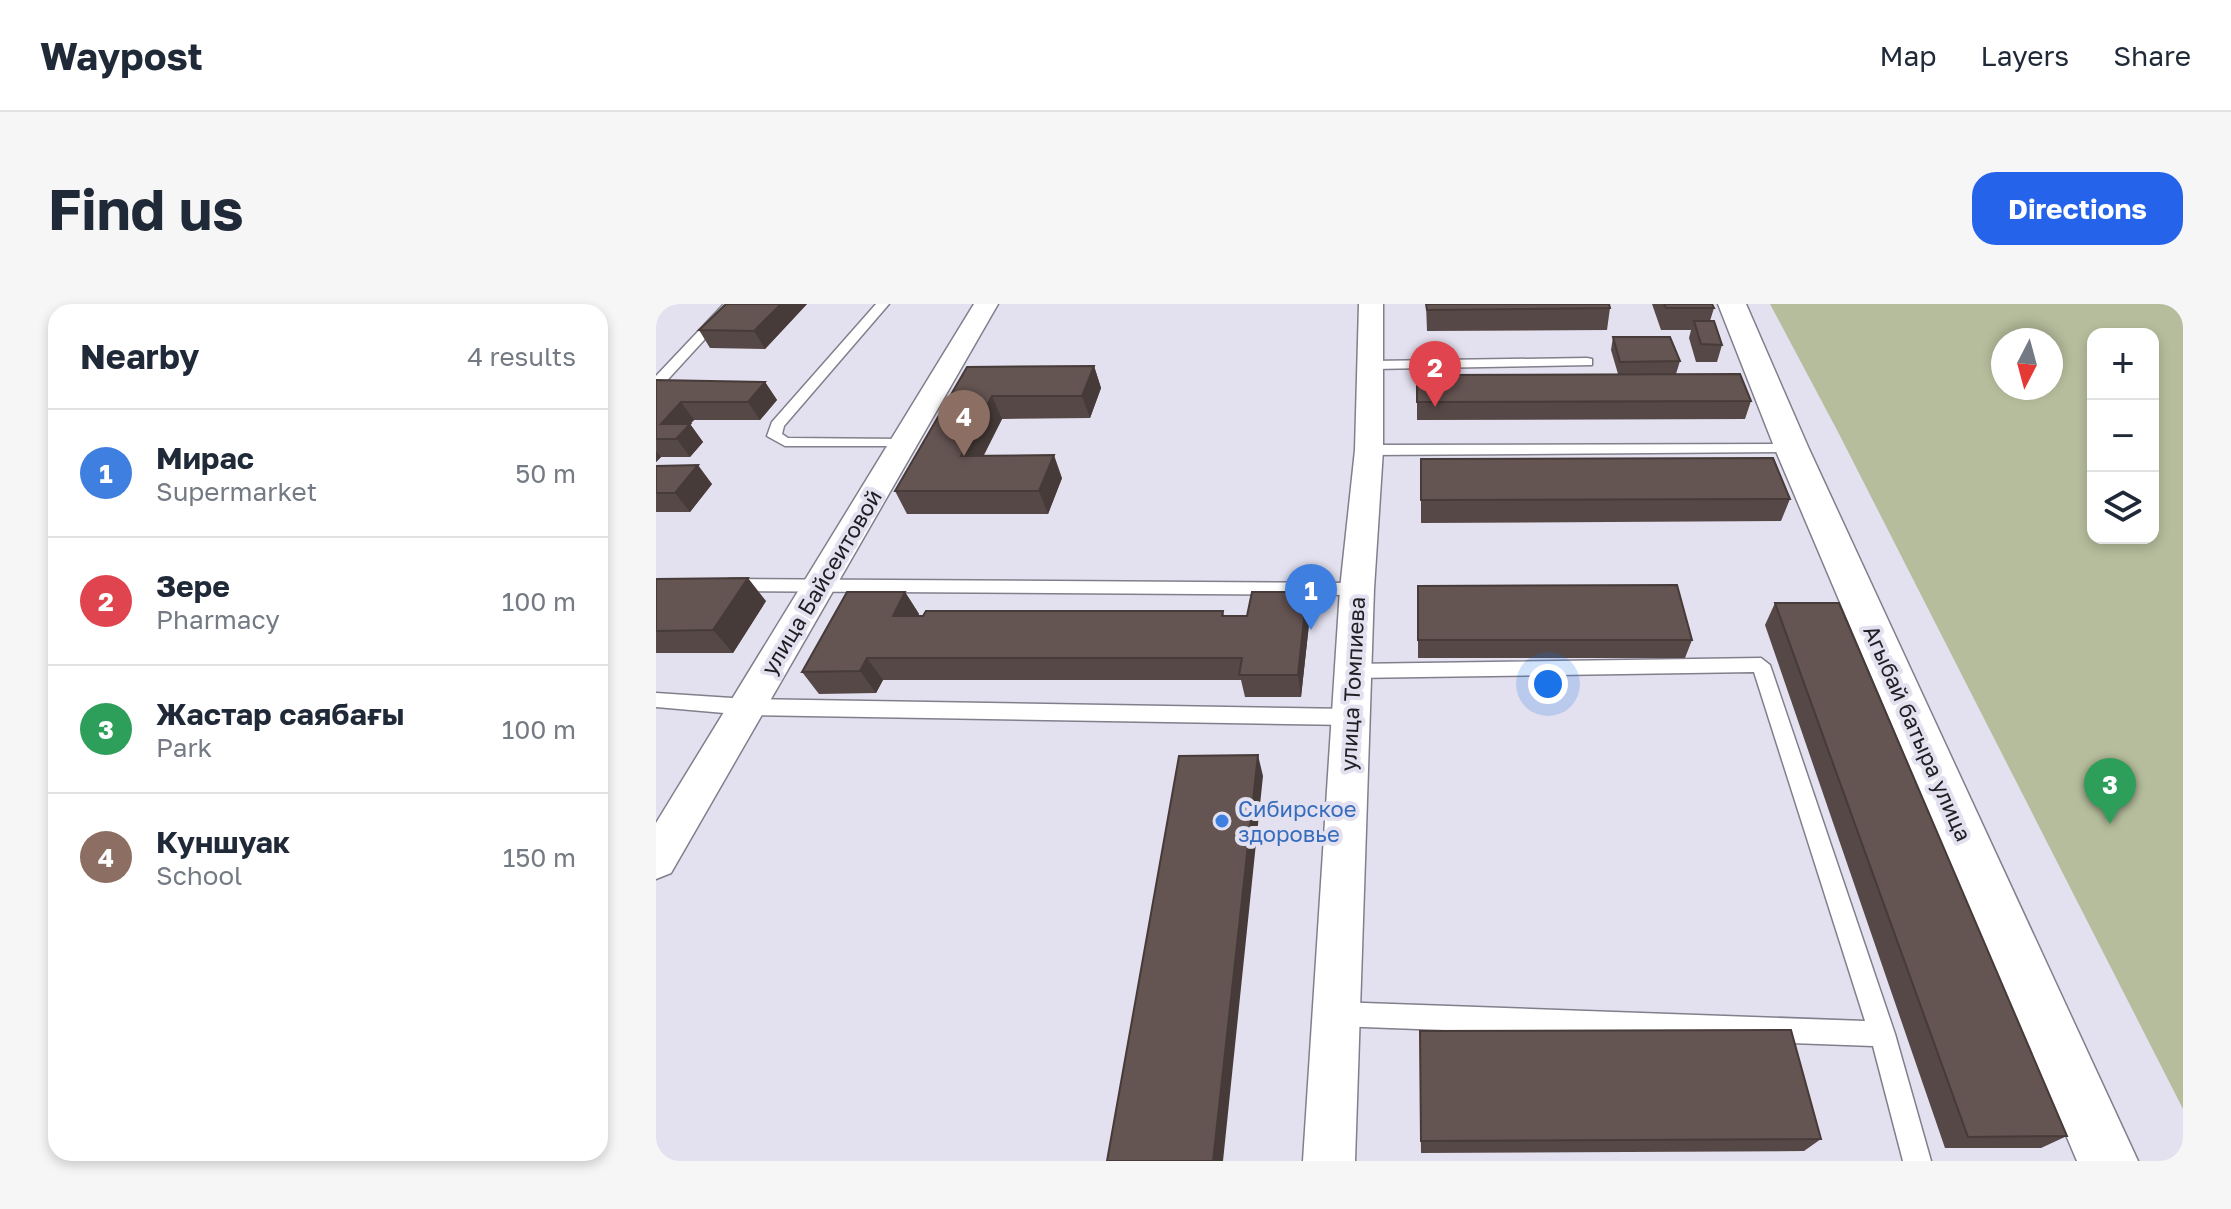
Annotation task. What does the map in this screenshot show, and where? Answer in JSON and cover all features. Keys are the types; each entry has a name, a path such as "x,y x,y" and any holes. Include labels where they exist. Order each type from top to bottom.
{"main road":[{"name":"Агыбай батыра улица","path":"1732,304 1792,449 2108,1161"}],"street":[{"name":"улица Байсеитовой","path":"656,860 986,304"},
{"name":"улица Томпиева","path":"1329,1161 1352,671 1369,450 1371,304"}],"lane":[{"path":"656,384 731,304"},
{"path":"883,304 777,425 774,436 785,442 903,443"},
{"path":"1372,365 1587,362"},
{"path":"1369,450 1792,449"},
{"path":"715,585 1357,589"},
{"path":"1352,671 1761,665 1882,1034 1917,1161"},
{"path":"656,700 747,707 1350,717"},
{"path":"1336,1014 1882,1034"}],"green space":[{"path":"1770,304 2183,304 2183,1109 1837,430"}],"building":[{"path":"726,304 781,304 754,331 699,330"},
{"path":"1426,304 1609,304 1610,308 1427,310"},
{"path":"1664,304 1712,304 1714,308 1666,308"},
{"path":"1694,321 1714,321 1722,345 1701,344"},
{"path":"1613,337 1670,337 1680,361 1620,362"},
{"path":"1094,366 1082,396 992,396 961,456 1054,455 1039,491 895,491 967,367"},
{"path":"1740,374 1751,401 1417,402 1417,375"},
{"path":"656,380 765,382 748,402 681,402 661,424 690,424 676,439 656,439"},
{"path":"1773,458 1790,499 1421,500 1421,459"},
{"path":"698,465 675,493 656,493 656,466"},
{"path":"748,578 713,630 656,631 656,579"},
{"path":"1677,585 1692,640 1418,640 1418,586"},
{"path":"847,592 905,592 893,616 923,616 926,611 1223,611 1222,616 1247,616 1252,592 1307,592 1298,675 1239,675 1242,658 867,658 860,671 802,672"},
{"path":"1775,603 1839,603 2067,1136 1968,1137"},
{"path":"1258,755 1213,1161 1107,1161 1179,756"},
{"path":"1791,1030 1821,1139 1421,1141 1420,1031"}],"place":[{"name":"Зере","path":"1435,407"},
{"name":"Куншуак","path":"964,456"},
{"name":"Мирас","path":"1311,630"},
{"name":"Сибирское здоровье","path":"1222,821"},
{"name":"Жастар саябағы","path":"2110,824"}]}
